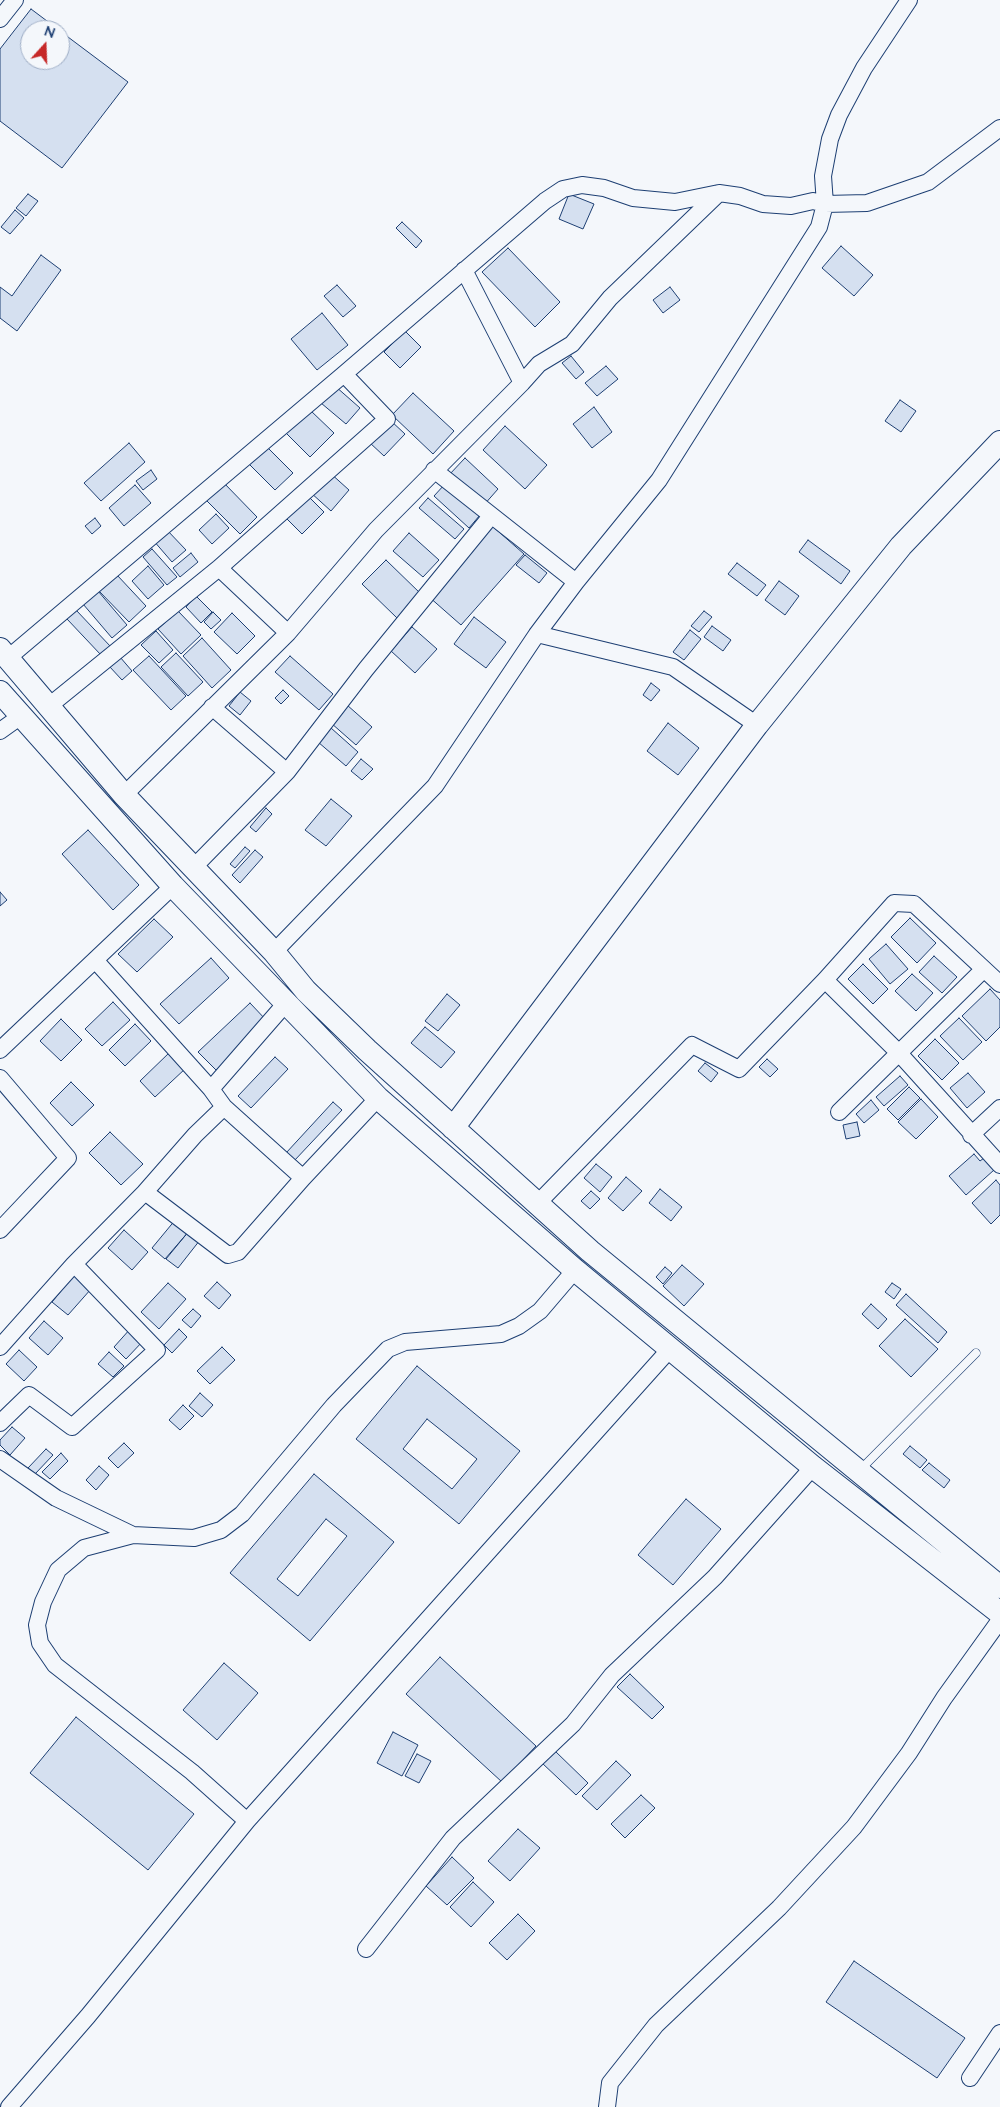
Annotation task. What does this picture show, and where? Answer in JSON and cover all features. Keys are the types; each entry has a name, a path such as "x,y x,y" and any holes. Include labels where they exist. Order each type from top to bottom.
{"main road":[{"path":"453,1128 757,725 901,546 1000,442"},
{"path":"4,653 124,795 274,952 306,991 367,1050 590,1251 1000,1587"},
{"path":"0,692 173,886 378,1098 575,1270 670,1349 813,1466 1000,1613"}],"street":[{"path":"0,19 15,0"},
{"path":"274,952 435,786 537,634 576,582 659,480 819,227 825,204 823,176 830,139 839,115 864,68 909,0"},
{"path":"4,653 344,374 545,201 564,189 582,185 604,188 633,198 675,202 719,193 740,196 763,204 791,206 813,201 825,204 867,203 928,182 1000,128"},
{"path":"124,795 288,633 376,530 434,470 539,364 572,344 610,298 719,193"},
{"path":"464,270 522,383"},
{"path":"49,706 219,568 387,419 344,374"},
{"path":"434,470 576,582"},
{"path":"194,868 288,772 366,669 491,516"},
{"path":"219,568 288,633"},
{"path":"537,634 673,667 757,725"},
{"path":"212,707 288,772"},
{"path":"0,731 21,716"},
{"path":"0,1050 173,886"},
{"path":"537,1204 692,1046 739,1069 825,980 894,903 914,904 1000,984"},
{"path":"95,960 211,1089 224,1106 303,1178"},
{"path":"838,1112 984,969"},
{"path":"825,980 898,1052 1000,1165"},
{"path":"211,1089 286,1003"},
{"path":"0,1078 68,1158 0,1230"},
{"path":"145,1192 228,1255 238,1252 303,1178 378,1098"},
{"path":"0,1347 74,1264 145,1192 195,1135 224,1106"},
{"path":"971,1135 1000,1108"},
{"path":"0,1423 29,1395 72,1427 157,1350 74,1264"},
{"path":"247,1821 192,1772 55,1666 40,1643 37,1625 43,1602 58,1570 84,1548 133,1534 194,1538 221,1530 242,1514 334,1405 388,1349 405,1342 501,1334 540,1311 575,1270"},
{"path":"9,2107 88,2016 247,1821 670,1349"},
{"path":"0,1459 56,1498 133,1534"},
{"path":"366,1949 453,1838 573,1724 612,1675 715,1577 813,1466"},
{"path":"607,2107 610,2082 656,2025 779,1908 854,1827 909,1753 944,1698 1000,1620"},
{"path":"970,2078 1000,2033"}],"lane":[{"path":"859,1472 976,1353"}],"building":[{"path":"31,9 46,20 22,20"},
{"path":"20,23 20,70 70,70 70,38 128,82 62,168 0,121 0,49"},
{"path":"28,194 38,201 26,216 16,208"},
{"path":"569,194 594,204 583,229 559,219"},
{"path":"15,210 24,218 10,234 1,227"},
{"path":"402,222 422,241 416,248 396,228"},
{"path":"841,246 873,275 854,296 822,268"},
{"path":"508,248 560,302 535,327 482,272"},
{"path":"41,255 61,270 17,331 0,318 0,287 12,296"},
{"path":"337,285 356,306 343,317 324,296"},
{"path":"670,287 680,300 663,313 653,300"},
{"path":"322,313 348,345 317,370 291,339"},
{"path":"405,331 421,347 400,368 384,352"},
{"path":"571,356 584,372 576,379 562,363"},
{"path":"606,366 618,379 597,396 585,383"},
{"path":"335,386 360,408 346,424 321,403"},
{"path":"413,393 454,431 433,454 392,415"},
{"path":"900,400 916,411 901,432 885,421"},
{"path":"594,407 612,432 592,448 573,424"},
{"path":"310,410 334,433 310,457 286,433"},
{"path":"390,420 405,434 384,456 369,442"},
{"path":"505,426 547,465 525,489 483,450"},
{"path":"129,443 145,462 101,501 84,483"},
{"path":"264,444 293,473 275,490 247,462"},
{"path":"465,458 498,489 483,506 449,475"},
{"path":"151,470 157,479 143,490 136,481"},
{"path":"329,472 349,490 331,511 310,492"},
{"path":"222,481 257,517 240,534 204,498"},
{"path":"445,484 480,515 469,528 434,496"},
{"path":"135,485 151,503 124,526 109,508"},
{"path":"308,496 324,512 302,534 285,517"},
{"path":"428,498 464,529 455,539 419,508"},
{"path":"216,514 229,528 212,544 199,530"},
{"path":"95,518 101,526 92,534 85,526"},
{"path":"491,525 524,554 461,625 428,596"},
{"path":"166,529 186,550 172,562 153,540"},
{"path":"409,533 439,560 423,577 393,551"},
{"path":"808,540 850,571 841,584 799,552"},
{"path":"152,549 177,577 167,585 143,557"},
{"path":"191,553 198,562 180,577 173,568"},
{"path":"525,555 547,573 539,583 516,565"},
{"path":"386,560 421,594 397,618 362,584"},
{"path":"737,563 766,585 757,596 728,574"},
{"path":"148,566 164,585 148,599 132,581"},
{"path":"117,575 146,606 129,622 99,591"},
{"path":"779,581 799,596 785,615 765,600"},
{"path":"98,591 127,625 112,638 83,604"},
{"path":"196,596 212,612 201,623 186,607"},
{"path":"76,610 111,647 101,655 67,619"},
{"path":"178,611 201,635 181,654 158,629"},
{"path":"704,611 712,617 699,632 691,626"},
{"path":"213,612 221,620 211,629 204,622"},
{"path":"232,613 255,636 237,654 214,632"},
{"path":"474,617 506,642 486,668 454,644"},
{"path":"712,626 731,640 723,651 704,637"},
{"path":"412,627 437,649 415,673 391,651"},
{"path":"690,630 701,639 684,660 673,652"},
{"path":"156,631 173,650 159,663 141,645"},
{"path":"202,638 231,670 212,688 183,656"},
{"path":"176,653 203,682 188,696 161,667"},
{"path":"149,656 186,696 171,710 133,670"},
{"path":"290,656 333,694 319,710 275,672"},
{"path":"120,657 132,671 122,680 109,666"},
{"path":"651,683 660,690 651,701 643,695"},
{"path":"283,690 289,696 281,704 275,698"},
{"path":"240,692 251,701 240,715 229,706"},
{"path":"347,705 372,727 356,745 331,723"},
{"path":"668,723 699,748 678,775 647,751"},
{"path":"331,728 358,752 346,766 318,742"},
{"path":"361,759 373,769 362,780 351,771"},
{"path":"331,799 352,816 326,846 305,830"},
{"path":"266,808 272,814 256,832 250,827"},
{"path":"88,830 139,885 113,910 62,854"},
{"path":"245,847 250,851 235,868 230,864"},
{"path":"255,850 263,857 240,883 232,875"},
{"path":"0,892 7,900 0,906"},
{"path":"910,918 936,943 917,963 891,937"},
{"path":"154,919 173,937 137,972 118,954"},
{"path":"886,944 908,969 890,984 869,959"},
{"path":"934,956 957,977 942,993 919,972"},
{"path":"211,958 229,978 179,1024 160,1004"},
{"path":"863,964 888,989 873,1004 848,979"},
{"path":"912,974 933,993 916,1011 895,991"},
{"path":"990,989 1000,1000 1000,1027 986,1041 962,1016"},
{"path":"447,994 460,1005 438,1031 425,1021"},
{"path":"113,1002 130,1020 102,1046 85,1029"},
{"path":"250,1003 267,1021 216,1070 198,1052"},
{"path":"959,1018 982,1042 963,1060 940,1036"},
{"path":"61,1019 82,1040 61,1061 40,1041"},
{"path":"135,1024 151,1041 125,1066 109,1050"},
{"path":"425,1027 455,1052 441,1068 411,1043"},
{"path":"935,1039 959,1063 942,1080 918,1056"},
{"path":"170,1052 186,1068 155,1097 140,1081"},
{"path":"275,1057 288,1069 251,1108 238,1096"},
{"path":"767,1059 778,1069 770,1077 759,1067"},
{"path":"705,1063 718,1073 711,1082 698,1071"},
{"path":"968,1073 985,1092 967,1108 950,1088"},
{"path":"900,1076 908,1085 884,1106 876,1097"},
{"path":"71,1082 94,1105 72,1126 50,1103"},
{"path":"909,1087 920,1098 898,1120 887,1109"},
{"path":"921,1099 938,1117 916,1139 898,1122"},
{"path":"871,1100 879,1110 864,1123 856,1114"},
{"path":"333,1102 342,1110 294,1161 286,1153"},
{"path":"857,1122 860,1136 846,1139 843,1125"},
{"path":"110,1132 143,1164 121,1185 89,1153"},
{"path":"974,1154 980,1161 984,1158 994,1170 966,1195 949,1176"},
{"path":"596,1164 612,1177 600,1192 584,1178"},
{"path":"626,1177 642,1191 623,1211 608,1198"},
{"path":"996,1180 1000,1185 1000,1215 991,1224 972,1203"},
{"path":"660,1189 682,1207 671,1221 649,1203"},
{"path":"591,1191 600,1199 590,1209 581,1201"},
{"path":"176,1219 190,1230 165,1259 152,1248"},
{"path":"124,1230 148,1252 132,1270 108,1248"},
{"path":"189,1231 200,1240 178,1268 166,1259"},
{"path":"682,1265 704,1284 684,1306 663,1286"},
{"path":"665,1267 672,1273 663,1284 656,1277"},
{"path":"74,1275 91,1289 68,1315 52,1302"},
{"path":"217,1282 231,1295 219,1309 204,1296"},
{"path":"168,1283 186,1299 159,1329 141,1312"},
{"path":"892,1283 901,1289 894,1299 885,1292"},
{"path":"906,1294 947,1332 938,1343 896,1305"},
{"path":"871,1304 887,1319 878,1329 862,1314"},
{"path":"193,1309 201,1316 191,1328 182,1320"},
{"path":"905,1319 938,1349 911,1377 879,1346"},
{"path":"44,1321 63,1338 48,1355 29,1338"},
{"path":"131,1328 144,1340 126,1359 114,1347"},
{"path":"179,1329 187,1337 172,1353 164,1345"},
{"path":"222,1347 235,1360 210,1384 197,1371"},
{"path":"19,1350 37,1367 24,1381 6,1364"},
{"path":"109,1352 124,1366 113,1377 98,1364"},
{"path":"417,1366 520,1451 459,1524 356,1439","holes":["427,1419 477,1459 452,1489 403,1449"]},
{"path":"200,1393 213,1405 202,1417 189,1406"},
{"path":"183,1405 194,1416 180,1430 169,1420"},
{"path":"12,1427 25,1438 10,1455 0,1445 0,1440"},
{"path":"124,1443 134,1453 118,1468 108,1458"},
{"path":"910,1446 927,1460 920,1468 903,1454"},
{"path":"46,1449 53,1455 35,1474 28,1468"},
{"path":"61,1453 68,1461 50,1479 42,1472"},
{"path":"929,1463 950,1480 944,1488 922,1470"},
{"path":"99,1466 109,1475 96,1490 86,1480"},
{"path":"314,1474 394,1542 310,1641 230,1573","holes":["326,1519 347,1536 298,1596 277,1579"]},
{"path":"686,1499 721,1529 673,1585 638,1555"},
{"path":"440,1657 536,1746 502,1782 406,1694"},
{"path":"224,1663 258,1693 217,1740 183,1710"},
{"path":"630,1674 664,1707 652,1719 617,1687"},
{"path":"76,1717 194,1814 148,1870 30,1773"},
{"path":"393,1732 418,1745 402,1776 377,1763"},
{"path":"554,1750 588,1783 576,1795 542,1763"},
{"path":"417,1754 431,1761 419,1783 405,1776"},
{"path":"616,1761 631,1775 597,1810 582,1796"},
{"path":"641,1795 655,1808 625,1838 611,1824"},
{"path":"518,1829 540,1848 510,1881 488,1861"},
{"path":"452,1857 474,1878 447,1905 426,1886"},
{"path":"473,1882 494,1902 471,1927 450,1907"},
{"path":"518,1914 535,1931 507,1960 489,1943"},
{"path":"854,1961 965,2038 937,2078 826,2002"}]}
